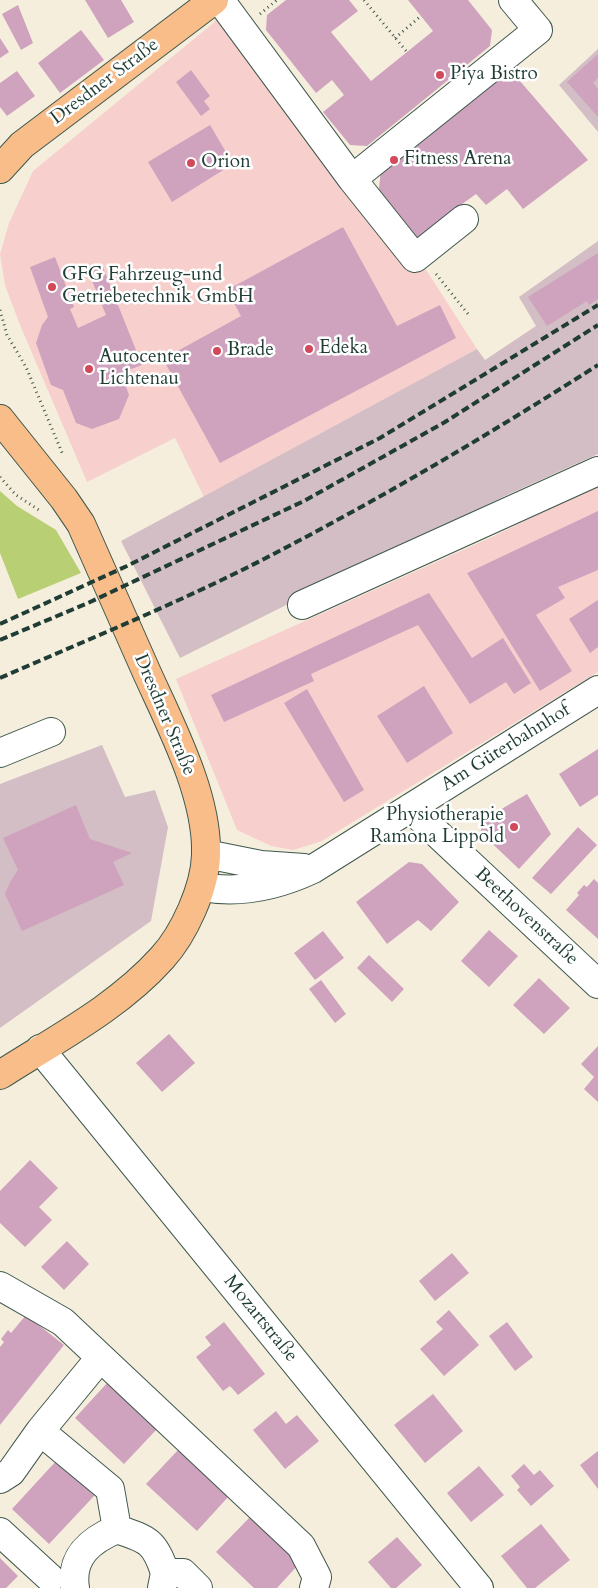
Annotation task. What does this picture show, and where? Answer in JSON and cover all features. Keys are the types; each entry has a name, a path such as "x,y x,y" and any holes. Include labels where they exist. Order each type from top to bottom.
{"main road":[{"name":"Dresdner Straße","path":"0,169 22,146 214,0"},
{"name":"Dresdner Straße","path":"0,420 81,524 185,755 203,820 206,854 202,887 185,921 162,958 105,1009 0,1075"}],"street":[{"path":"220,0 352,179 415,258 464,219"},
{"path":"352,179 538,30 513,0"},
{"path":"302,605 598,471"},
{"name":"Am Güterbahnhof","path":"202,887 220,890 250,890 291,879 313,869 598,690"},
{"path":"0,753 51,732"},
{"name":"Beethovenstraße","path":"410,808 598,984"},
{"path":"206,854 261,865 313,869"},
{"name":"Mozartstraße","path":"40,1049 479,1588"},
{"path":"0,1286 62,1322 301,1546 317,1577 314,1588"},
{"path":"0,1479 11,1472 40,1430 100,1358"},
{"path":"40,1430 110,1489 117,1528"},
{"path":"0,1532 59,1583 80,1555 96,1538 117,1528 143,1538 159,1552 164,1581 183,1573 198,1588"}],"path":[{"path":"364,0 407,52"},
{"path":"395,38 421,16"},
{"path":"438,276 468,314"},
{"path":"0,310 7,335 26,366 64,457"}],"shaded area":[{"path":"232,2 414,251 477,349 204,497 175,438 87,482 20,325 5,285 0,254 9,223 33,171 211,25"},
{"path":"598,49 598,132 559,85"},
{"path":"598,241 598,454 507,495 180,658 121,541 477,349 485,360 536,326 519,297"},
{"path":"598,485 598,672 322,841 293,850 271,846 237,830 176,679 494,536"},
{"path":"102,745 125,797 155,790 168,827 151,921 0,1028 0,784"}],"green space":[{"path":"0,491 17,506 56,530 81,573 18,599 0,553"}],"building":[{"path":"85,0 121,0 134,22 108,38"},
{"path":"286,0 349,0 358,11 331,32 371,81 433,31 408,0 468,0 492,30 490,46 367,146 350,145 323,112 344,95 332,80 316,93 266,30 267,15"},
{"path":"18,5 33,43 21,50 2,14"},
{"path":"81,30 104,60 60,93 38,63"},
{"path":"0,38 9,52 0,58"},
{"path":"598,54 598,78 593,83 598,89 598,117 567,82"},
{"path":"191,70 210,96 204,101 210,109 201,116 176,82"},
{"path":"17,71 35,96 7,116 0,107 0,83"},
{"path":"497,78 520,81 588,160 523,209 507,189 486,205 476,194 454,210 418,247 378,197 381,170"},
{"name":"Orion","path":"210,125 233,164 172,202 148,162"},
{"name":"Edeka","path":"343,227 397,326 440,305 456,338 220,463 163,359 241,316 227,290"},
{"path":"598,253 598,299 589,305 587,301 547,326 528,297"},
{"name":"Autocenter Lichtenau","path":"55,257 74,307 70,309 78,328 106,315 88,271 102,265 142,365 121,373 129,395 119,419 92,429 76,423 63,390 51,385 36,343 42,325 48,317 30,267"},
{"path":"598,511 598,570 558,587 565,598 536,615 572,671 540,691 467,573"},
{"path":"429,593 472,658 503,638 531,683 514,694 506,682 470,704 418,625 311,674 314,681 224,722 211,695"},
{"path":"598,600 598,647 590,653 569,619"},
{"path":"424,686 453,733 407,763 377,716"},
{"path":"307,689 364,790 344,802 284,703"},
{"path":"598,749 598,795 580,807 559,774"},
{"name":"Physiotherapie Ramona Lippold","path":"527,794 551,834 519,869 481,833 481,821"},
{"path":"76,805 90,839 132,853 113,862 124,885 22,931 5,894 18,870 3,838"},
{"path":"578,827 597,845 551,894 532,878"},
{"path":"409,862 422,864 459,902 431,931 418,920 387,944 356,902"},
{"path":"594,879 598,883 598,939 566,910 579,895 577,893 584,885 587,887"},
{"path":"489,930 518,956 489,987 461,961"},
{"path":"323,931 344,958 315,980 294,953"},
{"path":"369,955 404,989 392,1002 357,968"},
{"path":"539,978 570,1008 544,1034 513,1005"},
{"path":"321,980 346,1014 335,1023 309,989"},
{"path":"169,1034 195,1063 162,1092 136,1063"},
{"path":"598,1046 598,1102 584,1089 594,1077 581,1064"},
{"path":"30,1160 58,1188 39,1207 52,1220 25,1247 0,1223 0,1191"},
{"path":"67,1241 89,1264 64,1290 41,1267"},
{"path":"452,1253 469,1273 435,1301 419,1281"},
{"path":"449,1310 479,1345 444,1376 420,1349 443,1329 436,1322"},
{"path":"26,1315 64,1345 0,1425 0,1347 4,1342 1,1339 8,1330 11,1333"},
{"path":"224,1322 265,1374 238,1395 230,1386 223,1391 196,1357 211,1345 205,1337"},
{"path":"507,1322 533,1357 515,1371 489,1336"},
{"path":"108,1382 158,1428 124,1464 75,1418"},
{"path":"433,1394 463,1431 425,1463 394,1425"},
{"path":"276,1411 286,1424 297,1415 319,1441 285,1469 253,1430"},
{"path":"179,1449 229,1496 197,1531 146,1484"},
{"path":"598,1451 598,1489 580,1465"},
{"path":"57,1460 95,1495 49,1544 12,1509"},
{"path":"524,1464 534,1475 540,1470 554,1486 531,1506 517,1490 520,1487 511,1476"},
{"path":"479,1466 504,1495 471,1522 447,1493"},
{"path":"250,1517 299,1564 277,1588 254,1588 216,1552"},
{"path":"541,1524 570,1560 535,1588 527,1588 501,1556"},
{"path":"397,1537 422,1565 396,1588 391,1588 368,1562"},
{"path":"0,1558 18,1576 6,1588 0,1588"}],"railway":[{"path":"0,624 127,566 380,438 598,305"},
{"path":"0,640 88,603 304,501 445,422 598,325"},
{"path":"0,678 180,600 285,548 443,460 598,365"}],"place":[{"name":"Piya Bistro","path":"440,75"},
{"name":"Fitness Arena","path":"394,160"},
{"name":"Orion","path":"191,163"},
{"name":"GFG Fahrzeug-und Getriebetechnik GmbH","path":"52,287"},
{"name":"Edeka","path":"309,349"},
{"name":"Brade","path":"217,351"},
{"name":"Autocenter Lichtenau","path":"89,369"},
{"name":"Physiotherapie Ramona Lippold","path":"514,827"}]}
